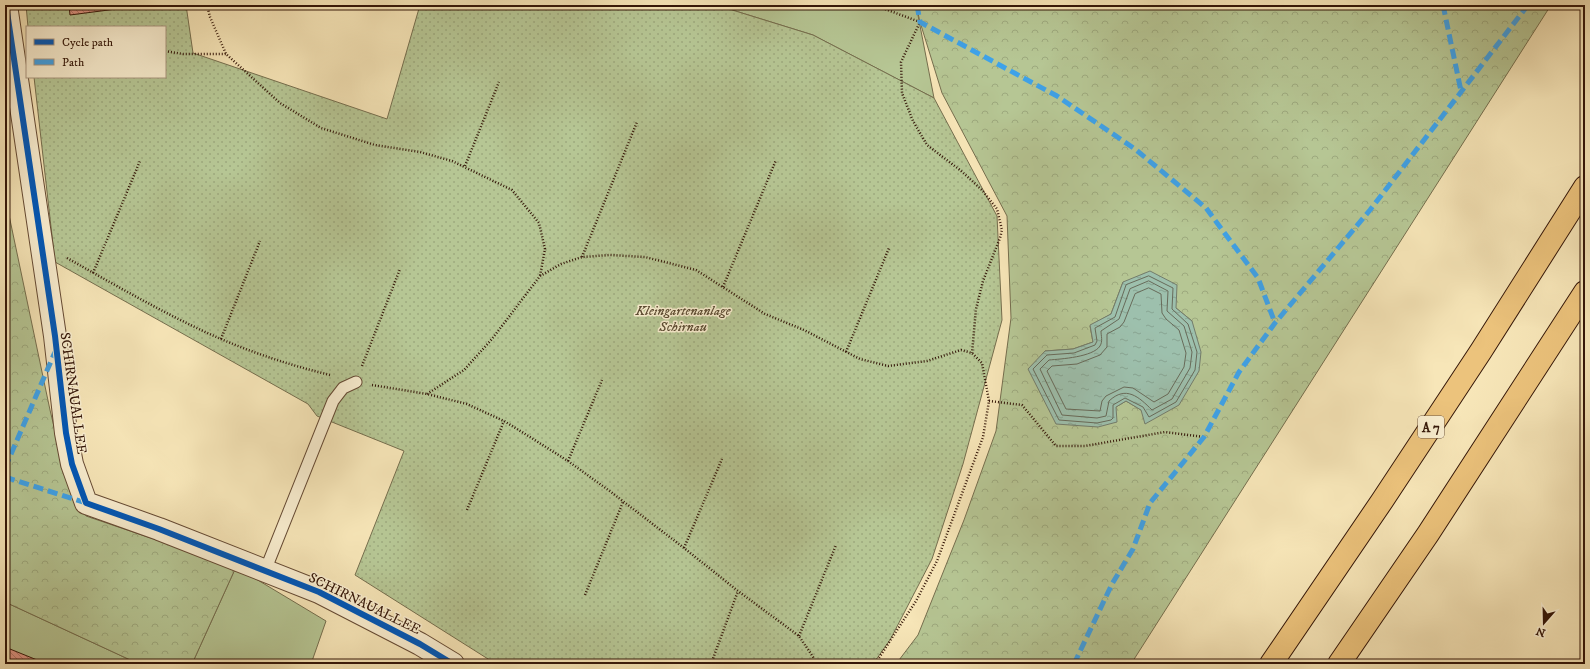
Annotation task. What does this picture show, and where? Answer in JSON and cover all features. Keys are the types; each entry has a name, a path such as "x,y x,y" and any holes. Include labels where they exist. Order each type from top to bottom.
{"highway":[{"name":"A 7","path":"1272,664 1481,351 1585,187"},
{"path":"1339,664 1428,534 1585,292"}],"street":[{"name":"SCHIRNAUALLEE","path":"6,5 42,243 66,433 72,464 86,503 159,529 319,592 420,644 453,664"}],"lane":[{"path":"265,570 333,401 343,388 356,382"}],"path":[{"path":"207,5 210,17 226,54 280,103 321,128 375,145 420,152 465,166 512,190 539,223 545,249 540,276"},
{"path":"874,5 920,22 901,62 902,93 910,114 927,145 960,170 982,190 997,209 1002,230 983,281 976,309 972,353"},
{"path":"166,51 184,54 226,54"},
{"path":"465,166 500,82"},
{"path":"582,257 637,122"},
{"path":"723,287 776,160"},
{"path":"93,273 140,161"},
{"path":"221,339 260,241"},
{"path":"42,243 93,273 173,316 221,339 301,368 356,382 427,394 467,404 504,421 568,461 799,636 813,657 815,664"},
{"path":"846,352 889,248"},
{"path":"427,394 464,370 492,339 540,276 561,264 582,257 610,255 645,257 696,270 765,314 804,330 860,359 888,366 927,361 961,350 972,353 982,363 987,383 989,401 983,437 937,561 916,601 875,664"},
{"path":"356,382 400,269"},
{"path":"568,461 602,380"},
{"path":"989,401 1022,405 1056,446 1085,446 1165,432 1204,437"},
{"path":"467,510 504,421"},
{"path":"684,548 722,460"},
{"path":"584,595 624,502"},
{"path":"799,636 836,545"},
{"path":"711,664 738,591"}],"green space":[{"name":"Kleingartenanlage Schirnau","path":"26,5 186,5 193,53 387,119 420,5 716,5 813,35 934,98 997,216 1002,320 963,464 932,559 890,640 873,664 496,664 355,575 404,451 317,416 308,404 55,262 34,78 166,78 166,26 28,26"},
{"path":"716,5 916,5 934,98 813,35"},
{"path":"916,5 1551,5 1131,664 896,664 918,635 964,520 996,431 1011,318 1007,216 942,93","holes":["1123,282 1176,308 1192,321 1141,410 1126,401 1116,407 1045,351 1073,349 1093,342 1090,326 1111,314"]},
{"path":"5,196 50,410 63,464 86,516 236,567 192,664 139,664 5,602"},
{"path":"236,567 326,621 311,664 192,664"},
{"path":"5,602 139,664 5,664"}],"water":[{"path":"1150,271 1177,285 1176,308 1192,321 1201,352 1199,371 1179,405 1145,424 1141,410 1126,401 1116,407 1117,422 1098,427 1056,424 1028,369 1045,351 1073,349 1093,342 1090,325 1111,314 1123,282"}],"building":[{"path":"69,5 124,5 124,8 70,15"},
{"path":"5,647 47,664 5,664"}],"marked path":[{"path":"917,5 920,22 1057,96 1135,149 1206,208 1258,278 1275,323"},
{"path":"1443,5 1461,91"},
{"path":"1074,664 1112,584 1133,549 1150,503 1204,437 1239,372 1275,323 1370,210 1528,5"},
{"path":"5,468 55,352"},
{"path":"5,477 86,503"}],"cycle path":[{"path":"6,5 55,336 66,433 72,464 86,503 159,529 319,592 420,644 453,664"}]}
